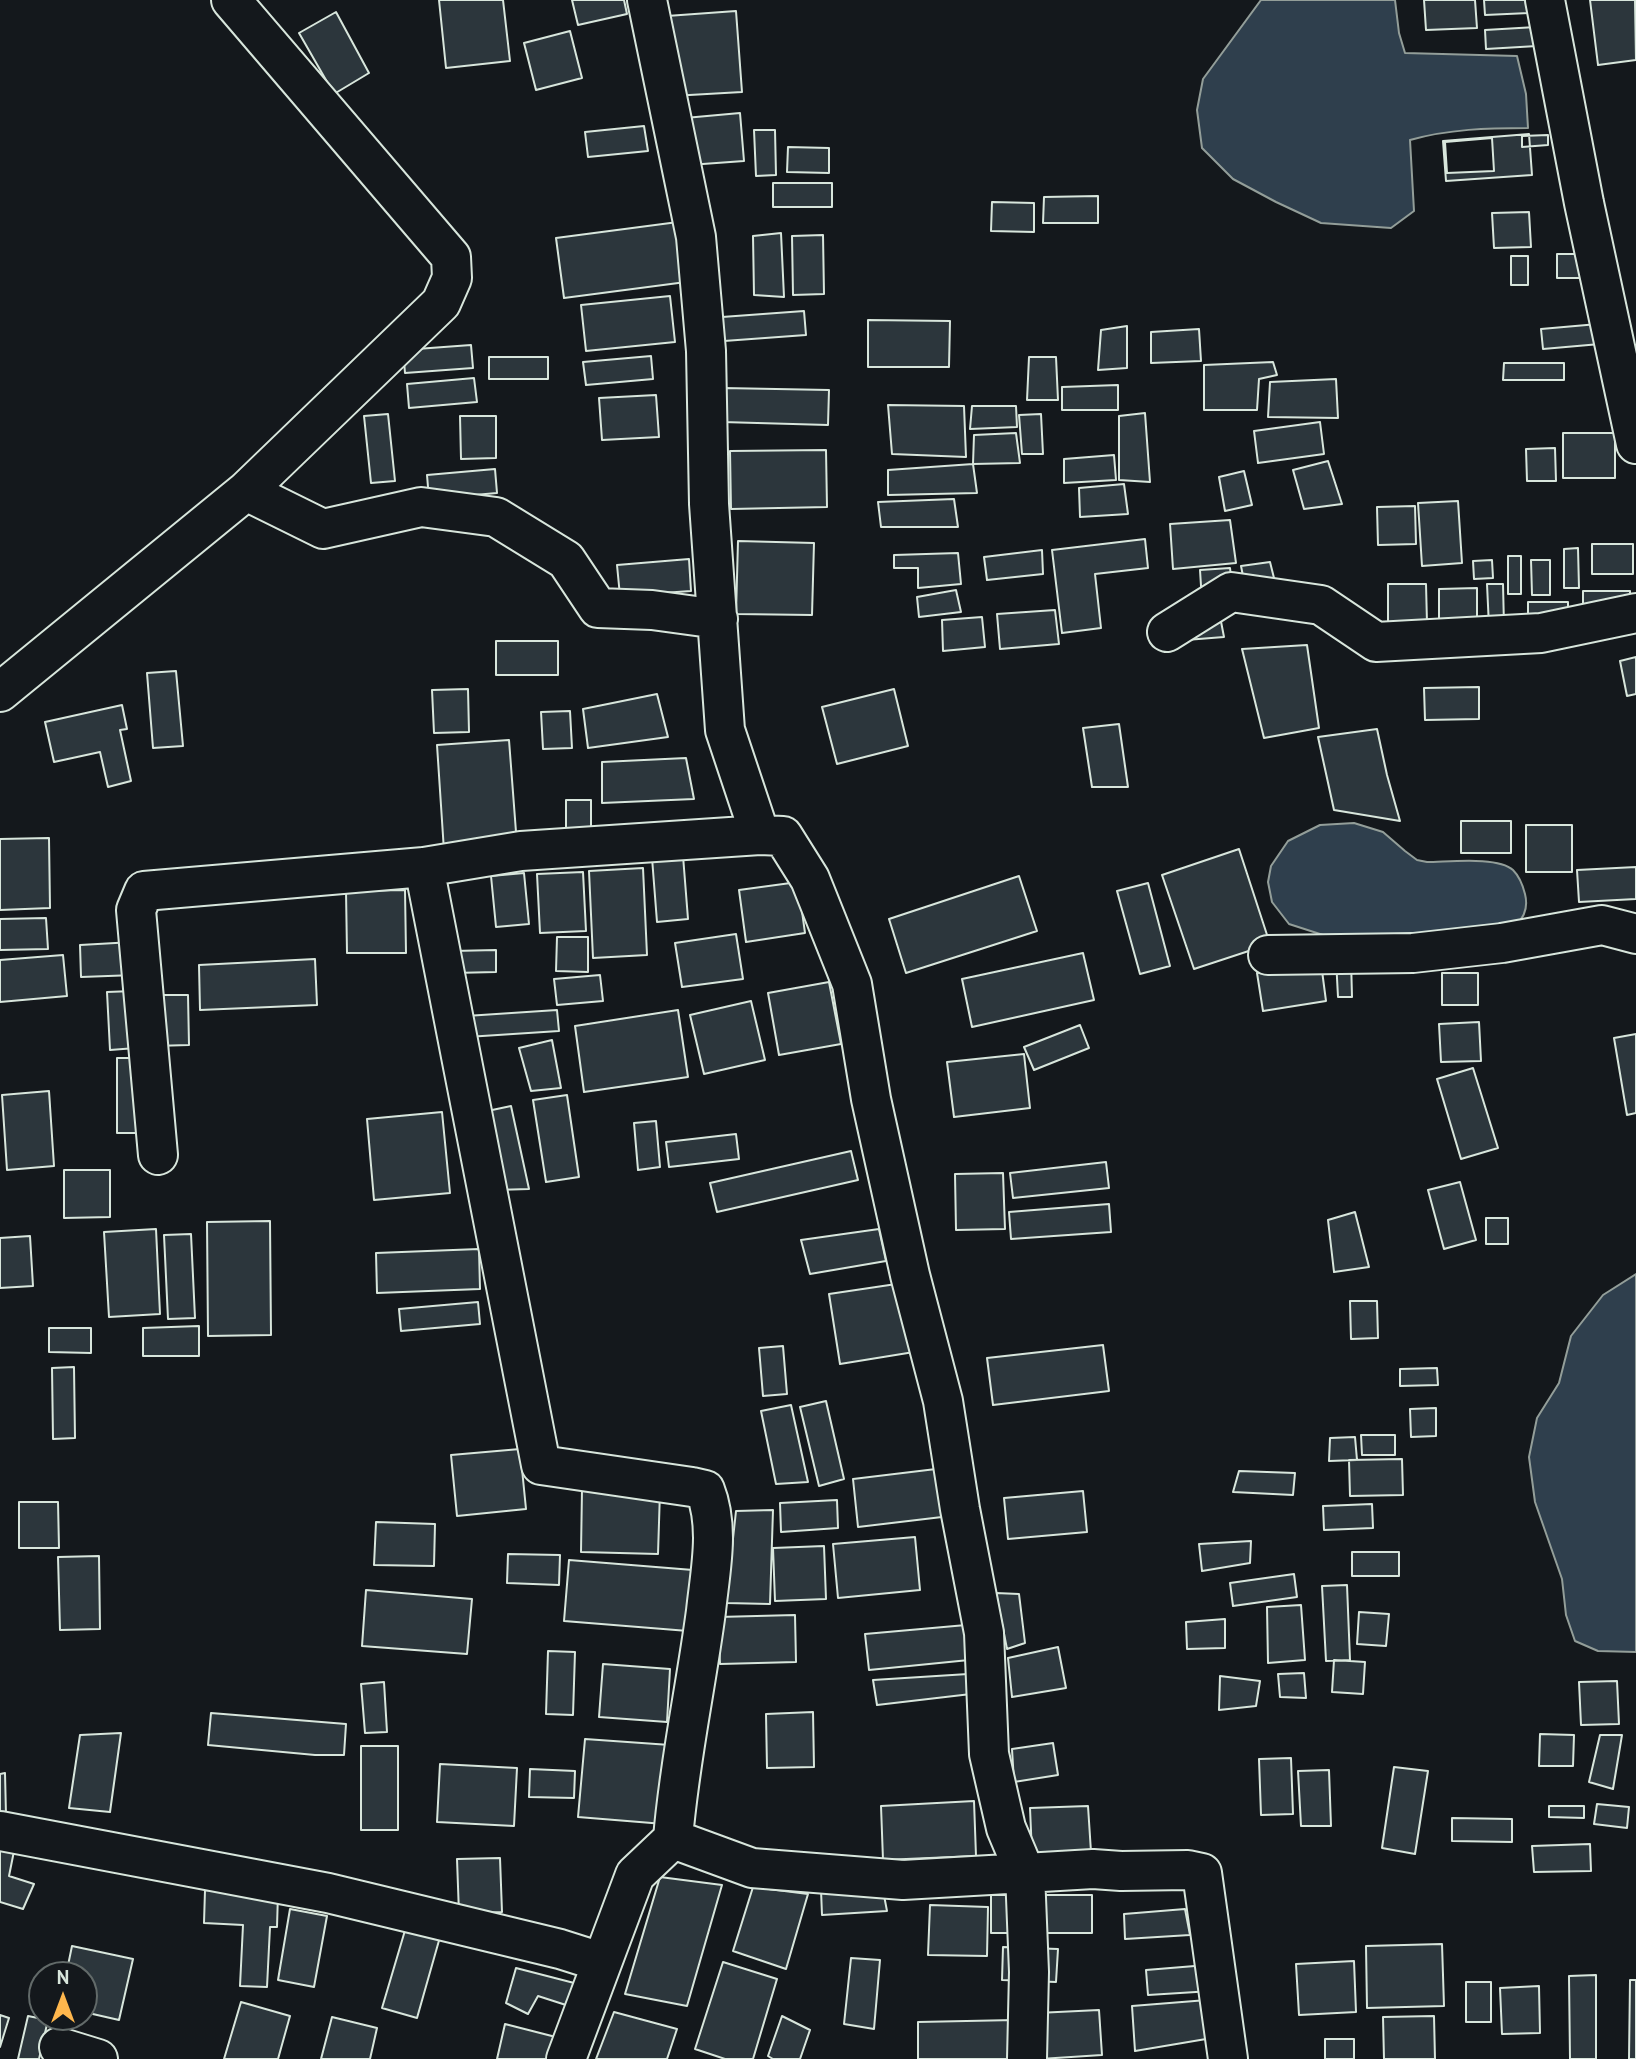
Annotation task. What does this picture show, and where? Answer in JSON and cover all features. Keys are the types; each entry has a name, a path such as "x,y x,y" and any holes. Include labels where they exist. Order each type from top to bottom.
{"street":[{"path":"0,692 246,491 441,303 452,278 451,257 231,0"},
{"path":"647,0 696,237 706,351 709,504 725,730 760,835"},
{"path":"1545,0 1584,203 1636,444"},
{"path":"246,491 323,529 421,507 496,517 566,560 598,608 652,610 718,618"},
{"path":"1167,632 1231,592 1321,605 1376,642 1541,633 1636,613"},
{"path":"158,1156 136,910 144,891 424,867 521,852 760,835 783,836 810,879 852,984 871,1098 943,1401 984,1633 989,1754 1006,1828 1026,1873 1029,1972 1027,2059"},
{"path":"424,867 541,1465 705,1490 712,1509 711,1569 673,1839 635,1874 566,2059"},
{"path":"1268,955 1413,953 1502,943 1602,925 1636,934"},
{"path":"0,1831 328,1893 560,1949 601,1962"},
{"path":"673,1839 752,1868 903,1880 1093,1869 1188,1870 1202,1873 1228,2059"},
{"path":"59,2047 98,2059"}],"water":[{"path":"1261,0 1395,0 1399,33 1405,53 1517,56 1526,94 1528,128 1454,131 1410,140 1414,211 1391,228 1321,223 1276,202 1233,179 1202,148 1197,110 1203,79"},
{"path":"1354,823 1383,832 1417,860 1485,861 1506,866 1515,872 1524,891 1526,907 1522,918 1517,924 1453,935 1323,935 1289,924 1272,902 1268,882 1271,866 1288,841 1320,825"},
{"path":"1636,1274 1636,1652 1598,1651 1575,1641 1566,1615 1562,1579 1535,1502 1529,1457 1537,1418 1559,1383 1571,1336 1603,1295"}],"building":[{"path":"439,0 503,0 510,61 446,68"},
{"path":"572,0 624,0 627,14 578,25"},
{"path":"1424,0 1475,0 1477,28 1426,30"},
{"path":"1484,0 1529,0 1529,13 1485,15"},
{"path":"1590,0 1635,0 1636,60 1598,65"},
{"path":"736,11 742,92 672,96 667,16"},
{"path":"336,12 369,73 334,94 299,33"},
{"path":"1536,27 1537,46 1486,49 1485,30"},
{"path":"570,31 582,78 536,90 524,43"},
{"path":"740,113 744,161 689,165 685,118"},
{"path":"644,126 648,151 588,157 585,132"},
{"path":"754,130 775,130 776,175 756,176"},
{"path":"1529,134 1532,175 1446,181 1443,141"},
{"path":"1548,135 1548,145 1522,147 1522,136"},
{"path":"1492,138 1494,171 1447,173 1445,142"},
{"path":"788,147 829,148 829,173 787,172"},
{"path":"773,183 832,183 832,207 773,207"},
{"path":"1098,196 1098,223 1043,223 1044,197"},
{"path":"992,202 1034,203 1034,232 991,231"},
{"path":"1529,212 1531,247 1494,248 1492,213"},
{"path":"678,222 686,282 564,298 556,238"},
{"path":"781,233 784,297 754,295 753,236"},
{"path":"823,235 824,294 793,295 792,236"},
{"path":"1557,254 1584,254 1584,278 1557,278"},
{"path":"1511,256 1528,256 1528,285 1511,285"},
{"path":"670,296 675,342 586,351 581,305"},
{"path":"804,311 806,335 724,341 722,317"},
{"path":"868,320 950,321 949,367 868,367"},
{"path":"1598,324 1600,344 1543,349 1541,329"},
{"path":"1127,326 1127,368 1098,370 1101,330"},
{"path":"1199,329 1201,361 1151,363 1151,332"},
{"path":"471,345 473,368 405,373 403,350"},
{"path":"651,356 653,379 586,385 583,362"},
{"path":"489,357 548,357 548,379 489,379"},
{"path":"1029,357 1056,357 1058,400 1027,400"},
{"path":"1273,362 1277,375 1259,379 1257,410 1204,410 1204,365"},
{"path":"1504,363 1564,363 1564,380 1503,380"},
{"path":"474,378 477,402 409,408 407,384"},
{"path":"1336,379 1338,418 1268,417 1270,382"},
{"path":"1118,385 1118,410 1062,410 1062,387"},
{"path":"723,388 829,390 828,425 722,422"},
{"path":"656,395 659,437 602,440 599,398"},
{"path":"888,405 964,406 966,457 892,454"},
{"path":"972,406 1016,406 1017,427 970,429"},
{"path":"1145,413 1150,482 1119,480 1119,416"},
{"path":"388,414 395,481 371,483 364,416"},
{"path":"1041,414 1043,454 1022,454 1019,415"},
{"path":"460,416 496,416 496,458 461,459"},
{"path":"1320,422 1324,454 1258,463 1254,431"},
{"path":"1016,433 1020,463 973,464 974,435"},
{"path":"1563,433 1615,433 1615,478 1563,478"},
{"path":"1555,448 1556,481 1527,481 1526,449"},
{"path":"826,450 827,507 731,509 730,451"},
{"path":"1114,455 1116,480 1064,483 1064,459"},
{"path":"1328,461 1342,504 1304,509 1293,470"},
{"path":"973,464 977,493 888,495 888,470"},
{"path":"495,469 497,493 429,499 427,475"},
{"path":"1244,471 1252,505 1225,511 1219,477"},
{"path":"1124,484 1128,514 1080,517 1079,488"},
{"path":"954,499 958,527 881,527 878,502"},
{"path":"1458,501 1462,563 1422,566 1418,503"},
{"path":"1415,506 1416,544 1378,545 1377,507"},
{"path":"1230,520 1236,563 1173,569 1170,524"},
{"path":"1145,539 1148,568 1095,574 1101,628 1062,633 1052,550"},
{"path":"738,541 814,543 812,615 736,614"},
{"path":"1592,544 1633,544 1633,574 1592,574"},
{"path":"1578,548 1579,588 1564,588 1564,549"},
{"path":"1042,550 1043,574 987,580 984,557"},
{"path":"958,553 961,584 918,588 918,568 894,568 894,555"},
{"path":"1508,556 1521,556 1521,594 1508,594"},
{"path":"689,559 691,591 620,596 617,565"},
{"path":"1492,560 1493,578 1474,579 1473,561"},
{"path":"1531,560 1550,560 1550,595 1532,595"},
{"path":"1270,562 1277,590 1247,596 1241,566"},
{"path":"1230,568 1234,600 1202,602 1200,570"},
{"path":"1388,584 1426,584 1427,623 1388,623"},
{"path":"1487,584 1503,584 1504,626 1489,627"},
{"path":"1477,588 1477,627 1439,627 1439,589"},
{"path":"956,590 961,612 919,617 917,597"},
{"path":"1583,591 1630,591 1630,611 1583,611"},
{"path":"1528,602 1568,602 1568,620 1528,621"},
{"path":"1218,606 1224,637 1186,640"},
{"path":"1055,610 1059,644 1000,649 997,614"},
{"path":"982,617 985,647 943,651 942,620"},
{"path":"496,641 558,641 558,675 496,675"},
{"path":"1307,645 1319,728 1264,738 1242,649"},
{"path":"1636,657 1636,694 1627,696 1620,661"},
{"path":"176,671 183,746 153,748 147,673"},
{"path":"1479,687 1479,719 1425,720 1424,688"},
{"path":"468,689 469,732 434,733 432,690"},
{"path":"894,689 908,746 837,764 822,707"},
{"path":"657,694 668,737 588,748 583,709"},
{"path":"122,705 127,729 120,730 131,781 108,787 100,752 54,762 45,722"},
{"path":"570,711 572,748 543,749 541,712"},
{"path":"1119,724 1128,787 1092,787 1083,728"},
{"path":"1377,729 1400,821 1334,810 1318,737"},
{"path":"509,740 517,845 444,851 437,745"},
{"path":"686,758 694,799 602,803 602,762"},
{"path":"566,800 591,800 591,841 566,841"},
{"path":"1461,821 1511,821 1511,853 1461,853"},
{"path":"1526,825 1572,825 1572,872 1526,872"},
{"path":"49,838 50,908 0,910 0,839"},
{"path":"682,843 688,919 657,922 651,845"},
{"path":"1239,849 1270,944 1194,969 1162,875"},
{"path":"1636,867 1636,899 1579,902 1577,870"},
{"path":"643,868 647,955 593,958 589,871"},
{"path":"583,872 586,931 540,933 537,874"},
{"path":"524,873 529,924 496,927 491,876"},
{"path":"1019,876 1037,931 906,973 889,919"},
{"path":"798,882 805,933 746,942 739,890"},
{"path":"1148,883 1170,966 1140,974 1117,891"},
{"path":"405,890 406,953 347,953 346,891"},
{"path":"46,918 48,949 0,950 0,919"},
{"path":"736,934 743,979 682,987 675,943"},
{"path":"557,937 588,937 588,972 556,971"},
{"path":"133,942 135,975 81,977 80,945"},
{"path":"496,950 496,972 453,973 453,951"},
{"path":"1083,953 1094,1000 972,1027 962,979"},
{"path":"63,955 67,996 0,1002 0,960"},
{"path":"315,959 317,1005 200,1010 199,965"},
{"path":"1336,959 1351,959 1352,997 1338,997"},
{"path":"1321,963 1326,1001 1263,1011 1257,973"},
{"path":"1442,973 1478,973 1478,1005 1442,1005"},
{"path":"600,975 603,1001 557,1005 554,979"},
{"path":"829,982 841,1044 779,1055 768,993"},
{"path":"133,991 136,1048 110,1050 107,992"},
{"path":"152,995 188,995 189,1045 154,1046"},
{"path":"751,1001 765,1060 704,1074 690,1015"},
{"path":"557,1010 559,1031 467,1037 466,1016"},
{"path":"678,1010 688,1077 584,1092 575,1026"},
{"path":"1479,1022 1481,1061 1441,1062 1439,1024"},
{"path":"1080,1025 1089,1048 1034,1070 1024,1047"},
{"path":"1636,1034 1636,1113 1627,1115 1614,1038"},
{"path":"552,1040 561,1088 531,1091 519,1048"},
{"path":"1024,1054 1030,1108 954,1117 947,1062"},
{"path":"117,1058 140,1058 140,1133 117,1133"},
{"path":"1473,1068 1498,1148 1461,1159 1437,1079"},
{"path":"49,1091 54,1166 7,1170 2,1095"},
{"path":"567,1095 579,1177 546,1182 533,1100"},
{"path":"511,1106 529,1189 495,1190 478,1113"},
{"path":"442,1112 450,1193 374,1200 367,1119"},
{"path":"656,1121 660,1167 638,1170 634,1123"},
{"path":"736,1134 739,1159 669,1167 666,1142"},
{"path":"851,1151 858,1180 717,1212 710,1183"},
{"path":"1106,1162 1109,1188 1013,1198 1010,1173"},
{"path":"64,1170 110,1170 110,1217 64,1218"},
{"path":"1003,1173 1005,1229 956,1230 955,1174"},
{"path":"1460,1182 1476,1240 1444,1249 1428,1190"},
{"path":"1109,1204 1111,1232 1011,1239 1009,1212"},
{"path":"1355,1212 1369,1267 1334,1272 1328,1220"},
{"path":"1486,1218 1508,1218 1508,1244 1486,1244"},
{"path":"270,1221 271,1335 208,1336 207,1222"},
{"path":"156,1229 160,1314 109,1317 104,1232"},
{"path":"879,1229 886,1261 810,1274 801,1240"},
{"path":"191,1234 195,1318 168,1319 164,1235"},
{"path":"30,1236 33,1286 0,1288 0,1238"},
{"path":"479,1249 480,1289 377,1293 376,1253"},
{"path":"903,1283 914,1352 840,1364 829,1294"},
{"path":"1350,1301 1377,1301 1378,1338 1351,1339"},
{"path":"478,1302 480,1324 401,1331 399,1309"},
{"path":"199,1326 199,1356 143,1356 143,1328"},
{"path":"49,1328 91,1328 91,1353 49,1352"},
{"path":"1103,1345 1109,1391 993,1405 987,1358"},
{"path":"783,1346 787,1394 763,1396 759,1348"},
{"path":"74,1367 75,1438 53,1439 52,1368"},
{"path":"1437,1368 1438,1385 1400,1386 1400,1369"},
{"path":"826,1401 844,1479 819,1486 800,1407"},
{"path":"791,1405 808,1482 776,1484 761,1411"},
{"path":"1436,1408 1436,1436 1411,1437 1410,1409"},
{"path":"1361,1435 1395,1435 1395,1455 1362,1455"},
{"path":"1355,1437 1357,1460 1329,1461 1330,1438"},
{"path":"520,1449 526,1509 457,1516 451,1455"},
{"path":"1402,1459 1403,1495 1350,1496 1349,1460"},
{"path":"936,1469 942,1517 858,1527 853,1479"},
{"path":"1239,1471 1295,1473 1293,1495 1233,1492"},
{"path":"582,1489 660,1491 658,1554 581,1552"},
{"path":"1083,1491 1087,1532 1008,1539 1004,1498"},
{"path":"837,1500 838,1528 781,1532 780,1503"},
{"path":"19,1502 58,1502 59,1548 19,1548"},
{"path":"1372,1504 1373,1528 1324,1530 1323,1506"},
{"path":"773,1510 770,1604 726,1603 736,1511"},
{"path":"376,1522 435,1524 434,1566 374,1565"},
{"path":"915,1537 920,1590 838,1598 833,1544"},
{"path":"1251,1541 1250,1563 1202,1571 1199,1544"},
{"path":"824,1546 826,1599 775,1601 773,1548"},
{"path":"1352,1552 1399,1552 1399,1576 1352,1576"},
{"path":"508,1554 560,1555 559,1585 507,1583"},
{"path":"99,1556 100,1629 60,1630 58,1557"},
{"path":"569,1560 693,1570 688,1631 564,1621"},
{"path":"1294,1574 1297,1597 1233,1606 1230,1583"},
{"path":"1347,1585 1350,1660 1326,1661 1322,1586"},
{"path":"366,1590 472,1599 467,1654 362,1646"},
{"path":"996,1593 1019,1594 1025,1643 1007,1649"},
{"path":"1301,1605 1305,1660 1268,1663 1267,1607"},
{"path":"1359,1612 1389,1614 1386,1646 1357,1644"},
{"path":"795,1615 796,1662 720,1664 718,1617"},
{"path":"1225,1619 1225,1648 1187,1649 1186,1622"},
{"path":"966,1625 969,1660 869,1670 865,1634"},
{"path":"1058,1647 1066,1688 1012,1697 1008,1658"},
{"path":"548,1651 575,1652 573,1715 546,1714"},
{"path":"1334,1660 1365,1662 1363,1694 1332,1692"},
{"path":"603,1664 670,1669 667,1722 599,1717"},
{"path":"1304,1673 1306,1698 1280,1697 1278,1674"},
{"path":"968,1674 971,1694 877,1705 873,1680"},
{"path":"1220,1676 1260,1681 1256,1706 1219,1710"},
{"path":"1617,1681 1619,1724 1581,1725 1579,1682"},
{"path":"384,1682 387,1732 365,1733 361,1684"},
{"path":"813,1712 814,1767 767,1768 766,1714"},
{"path":"211,1713 346,1724 344,1755 315,1755 208,1745"},
{"path":"121,1733 110,1812 69,1808 80,1735"},
{"path":"1540,1734 1574,1735 1573,1766 1539,1766"},
{"path":"1600,1735 1622,1735 1613,1789 1589,1782"},
{"path":"585,1739 670,1745 664,1824 578,1817"},
{"path":"1053,1743 1058,1775 1014,1782 1012,1749"},
{"path":"361,1746 398,1746 398,1830 361,1830"},
{"path":"1291,1758 1293,1814 1261,1815 1259,1759"},
{"path":"440,1764 517,1768 514,1826 437,1822"},
{"path":"1394,1767 1428,1771 1415,1854 1382,1848"},
{"path":"530,1769 575,1771 574,1798 529,1797"},
{"path":"1329,1770 1331,1826 1301,1826 1298,1771"},
{"path":"5,1773 6,1815 0,1815 0,1774"},
{"path":"974,1801 976,1856 883,1860 881,1806"},
{"path":"1597,1804 1629,1807 1627,1828 1594,1824"},
{"path":"1088,1806 1091,1852 1032,1854 1030,1808"},
{"path":"1549,1806 1584,1806 1584,1818 1549,1817"},
{"path":"1452,1818 1512,1819 1512,1842 1452,1841"},
{"path":"0,1841 15,1846 9,1876 34,1884 23,1909 0,1902"},
{"path":"1590,1844 1591,1871 1534,1872 1532,1846"},
{"path":"500,1858 502,1912 459,1914 457,1859"},
{"path":"660,1877 722,1885 687,2006 625,1994"},
{"path":"882,1885 887,1911 822,1915 821,1890"},
{"path":"753,1887 808,1894 786,1969 733,1951"},
{"path":"205,1890 278,1893 277,1927 270,1927 267,1987 240,1986 243,1925 204,1923"},
{"path":"991,1895 1092,1895 1092,1933 991,1933"},
{"path":"930,1905 988,1907 987,1956 928,1955"},
{"path":"290,1909 327,1916 314,1987 278,1980"},
{"path":"1185,1909 1190,1935 1125,1939 1124,1914"},
{"path":"406,1927 440,1937 417,2018 382,2008"},
{"path":"1442,1944 1444,2006 1367,2008 1366,1946"},
{"path":"72,1946 133,1959 119,2020 98,2015 98,1961 69,1961"},
{"path":"1003,1947 1058,1949 1056,1982 1002,1980"},
{"path":"851,1958 880,1960 874,2029 844,2024"},
{"path":"1354,1961 1356,2012 1299,2015 1296,1964"},
{"path":"723,1962 777,1979 753,2059 725,2059 695,2049"},
{"path":"1207,1965 1212,1991 1148,1995 1146,1970"},
{"path":"516,1968 578,1984 569,2006 538,1996 528,2014 506,2003"},
{"path":"1596,1975 1596,2059 1570,2059 1569,1976"},
{"path":"1630,1980 1636,1980 1636,2059 1629,2059"},
{"path":"1466,1982 1491,1982 1491,2022 1466,2022"},
{"path":"1539,1986 1540,2033 1502,2034 1500,1988"},
{"path":"1207,2000 1212,2038 1135,2051 1132,2006"},
{"path":"241,2002 290,2016 278,2059 224,2059"},
{"path":"1099,2010 1102,2055 1040,2059 1037,2013"},
{"path":"614,2012 677,2029 667,2059 596,2059"},
{"path":"0,2015 9,2018 0,2047"},
{"path":"28,2016 28,2031 45,2031 39,2059 18,2059"},
{"path":"782,2016 810,2030 800,2059 773,2059 768,2056"},
{"path":"1434,2016 1435,2059 1384,2059 1383,2017"},
{"path":"332,2017 377,2028 370,2059 321,2059"},
{"path":"1015,2020 1015,2059 918,2059 918,2022"},
{"path":"505,2024 587,2045 584,2059 497,2059"},
{"path":"1325,2039 1354,2039 1354,2059 1325,2059"}]}
